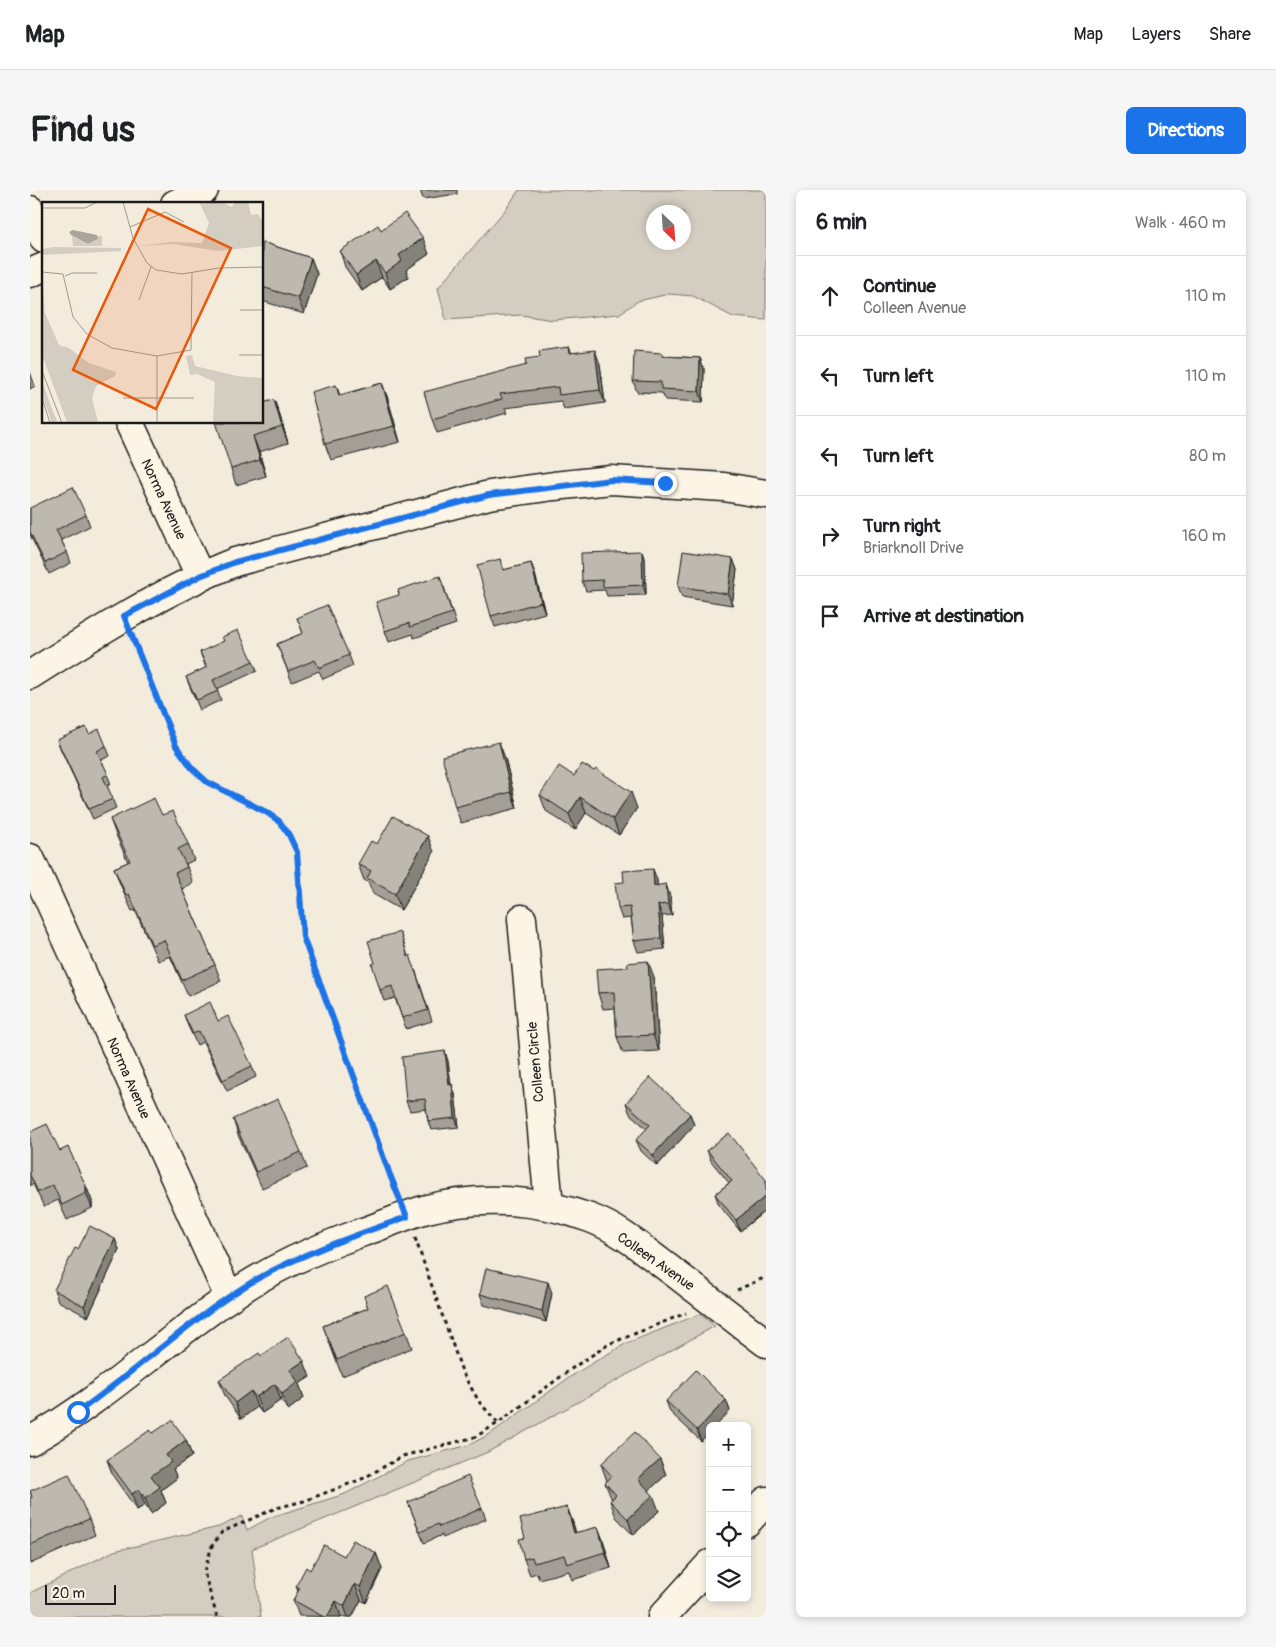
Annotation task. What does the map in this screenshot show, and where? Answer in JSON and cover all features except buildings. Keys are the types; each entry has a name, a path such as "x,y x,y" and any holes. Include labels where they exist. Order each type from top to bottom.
{"street":[{"path":"179,202 204,190"},
{"path":"30,210 42,235"},
{"path":"30,273 42,268"},
{"name":"Norma Avenue","path":"130,424 200,576"},
{"path":"30,675 124,616 200,576 235,562 489,495 611,480 724,487 766,494"},
{"name":"Norma Avenue","path":"30,858 229,1297"},
{"name":"Colleen Circle","path":"522,919 548,1206"},
{"name":"Colleen Avenue","path":"30,1441 86,1407 229,1297 296,1259 426,1210 463,1202 501,1200 548,1206 591,1219 633,1242 766,1343"},
{"path":"751,1518 766,1501"},
{"path":"662,1617 706,1568"}],"path":[{"path":"124,616 176,746 192,768 207,782 266,812 279,821 289,835 297,852 303,937 464,1374 480,1403 498,1423"},
{"path":"217,1617 204,1572 212,1546 222,1532 276,1508 304,1501 362,1479 403,1456 475,1437 498,1423 552,1381 609,1344 713,1302 766,1277"}],"shaded area":[{"path":"519,190 766,190 766,320 733,317 693,296 669,294 638,301 619,314 553,320 521,315 446,320 438,288 506,209"},
{"path":"700,1314 715,1326 488,1452 252,1549 261,1617 30,1617 30,1593 114,1551 219,1527 242,1516 247,1530 271,1517 345,1494 408,1461 469,1445 490,1434 570,1377 604,1356 627,1343"}],"route":[{"path":"78,1412 229,1297 257,1279 335,1242 407,1217 303,937 297,852 289,835 279,821 266,812 207,782 192,768 176,746 124,616 200,576 235,562 489,495 611,480 665,483"}]}
